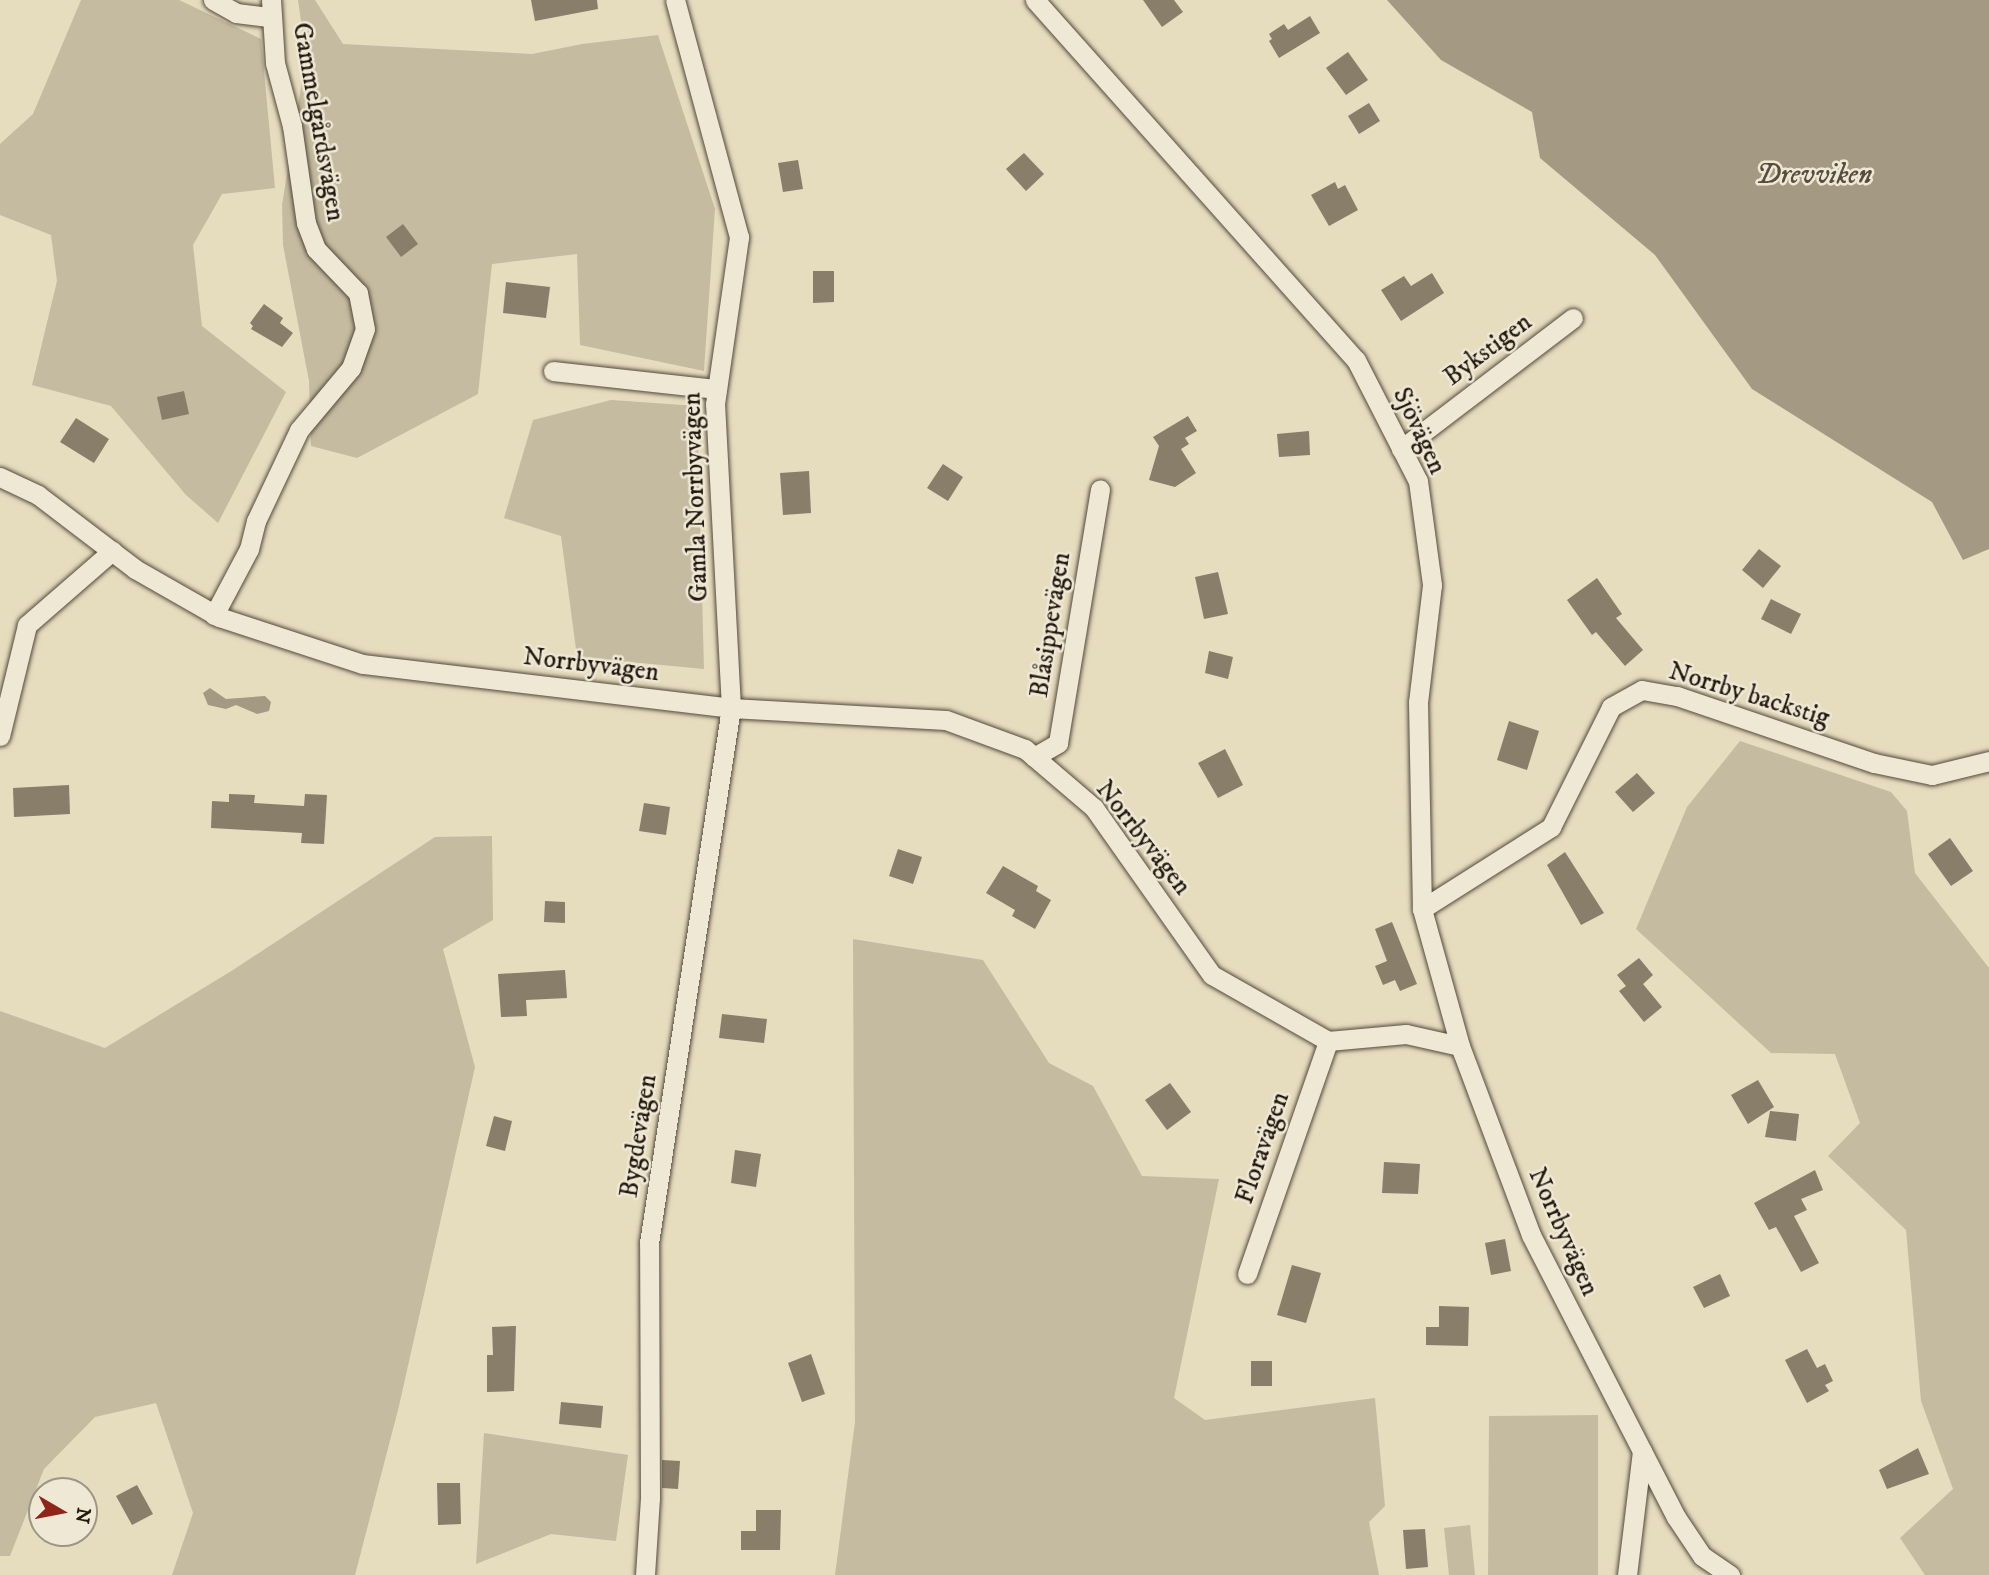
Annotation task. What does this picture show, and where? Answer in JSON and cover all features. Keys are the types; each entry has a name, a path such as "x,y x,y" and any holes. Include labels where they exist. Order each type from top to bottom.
{"street":[{"path":"213,0 236,13 271,9"},
{"name":"Gamla Norrbyvägen","path":"676,0 739,237 715,404 731,708"},
{"name":"Sjövägen","path":"1035,0 1356,360 1418,481 1432,585 1418,702 1422,909 1460,1046"},
{"name":"Gammelgårdsvägen","path":"214,615 249,549 256,522 299,430 351,368 365,330 358,293 316,249 306,223 292,126 275,63 271,9"},
{"name":"Bykstigen","path":"1401,449 1573,318"},
{"path":"552,371 717,389"},
{"name":"Norrbyvägen","path":"0,477 38,495 135,569 214,615 363,664 731,708 946,720 1025,748 1094,808 1212,975 1328,1041"},
{"name":"Blåsippevägen","path":"1034,757 1058,743 1100,489"},
{"path":"0,736 26,625 112,551"},
{"name":"Norrby backstig","path":"1422,909 1551,827 1611,706 1642,690 1677,696 1874,763 1932,775 1989,761"},
{"name":"Bygdevägen","path":"645,1575 650,1498 649,1243 731,708"},
{"path":"1328,1041 1406,1034 1460,1046"},
{"name":"Floravägen","path":"1247,1274 1328,1041"},
{"name":"Norrbyvägen","path":"1460,1046 1531,1235 1676,1517 1702,1556 1730,1575"},
{"path":"1627,1575 1642,1451"}],"shaded area":[{"path":"81,0 179,0 261,39 275,188 222,194 193,245 202,326 286,392 218,523 186,495 111,406 32,385 57,281 51,235 0,215 0,144 33,114"},
{"path":"298,0 315,0 343,44 532,54 582,44 658,35 715,209 704,371 580,345 577,254 492,264 478,394 357,458 311,446 309,381 283,245 282,205 306,56"},
{"path":"611,400 697,406 704,669 577,657 561,536 504,518 533,420"},
{"path":"1740,741 1891,792 1907,811 1915,873 1989,968 1989,1575 1925,1575 1900,1538 1953,1489 1921,1401 1906,1230 1828,1156 1860,1123 1835,1054 1771,1053 1636,929 1687,807"},
{"path":"492,836 493,920 443,949 475,1067 399,1406 355,1575 172,1575 193,1513 156,1403 95,1417 44,1469 41,1477 28,1477 28,1510 10,1556 0,1556 0,1011 105,1048 233,970 435,837"},
{"path":"853,939 983,960 1049,1063 1093,1086 1142,1176 1219,1179 1174,1398 1205,1420 1375,1398 1385,1506 1369,1522 1379,1575 835,1575 855,1422"},
{"path":"1598,1415 1598,1575 1488,1575 1489,1416"},
{"path":"484,1433 628,1455 616,1541 551,1534 476,1564"},
{"path":"1470,1525 1475,1575 1449,1575 1444,1528"}],"water":[{"name":"Drevviken","path":"1387,0 1989,0 1989,549 1963,560 1932,502 1752,389 1655,255 1540,158 1532,112 1441,60"},
{"path":"210,688 226,699 265,696 271,702 269,711 257,714 236,705 226,709 208,705 203,693"}],"building":[{"path":"531,0 597,0 598,9 535,21"},
{"path":"1143,0 1174,0 1183,12 1162,27"},
{"path":"1310,16 1320,33 1279,58 1269,41 1272,39 1269,34 1284,24 1288,30"},
{"path":"1348,52 1368,80 1346,95 1326,68"},
{"path":"1369,103 1380,121 1359,134 1348,116"},
{"path":"1024,153 1044,174 1026,191 1006,169"},
{"path":"798,160 803,189 783,192 778,163"},
{"path":"1335,182 1338,189 1345,185 1358,210 1329,226 1311,195"},
{"path":"403,224 418,244 401,257 386,237"},
{"path":"813,271 834,271 834,302 813,303"},
{"path":"1432,273 1444,293 1401,321 1381,290 1404,276 1411,286"},
{"path":"506,282 550,287 546,318 503,313"},
{"path":"264,304 283,318 280,323 293,333 282,347 251,329 253,326 250,323"},
{"path":"184,391 189,414 162,420 157,397"},
{"path":"1188,416 1197,431 1185,438 1189,444 1181,449 1196,473 1175,487 1149,480 1159,446 1153,437"},
{"path":"76,418 109,439 94,463 60,442"},
{"path":"1309,431 1310,455 1279,457 1277,434"},
{"path":"943,464 963,477 948,501 927,488"},
{"path":"809,471 811,513 783,515 780,473"},
{"path":"1759,549 1781,566 1763,588 1742,570"},
{"path":"1218,572 1228,614 1204,619 1195,577"},
{"path":"1597,578 1622,614 1616,618 1643,650 1625,666 1596,632 1592,635 1567,600"},
{"path":"1771,599 1801,614 1791,634 1761,619"},
{"path":"1209,651 1233,657 1228,679 1205,673"},
{"path":"1509,721 1539,731 1527,770 1497,760"},
{"path":"1225,749 1243,785 1218,798 1198,763"},
{"path":"1637,773 1655,793 1633,812 1615,792"},
{"path":"69,785 70,814 14,817 13,788"},
{"path":"229,794 255,795 254,803 304,806 305,794 327,795 324,844 301,843 302,833 211,828 212,801 229,802"},
{"path":"644,803 670,807 666,835 639,831"},
{"path":"1950,838 1973,871 1951,886 1928,854"},
{"path":"898,849 922,857 913,884 889,876"},
{"path":"1565,852 1604,913 1581,925 1547,865"},
{"path":"1003,866 1038,886 1036,891 1051,900 1035,929 1012,916 1015,910 986,893"},
{"path":"545,901 565,902 565,923 544,922"},
{"path":"1392,922 1417,984 1400,991 1395,980 1383,985 1375,966 1387,961 1375,929"},
{"path":"1639,958 1653,975 1643,984 1662,1007 1644,1022 1619,991 1626,986 1617,975"},
{"path":"565,970 567,998 526,1000 527,1016 501,1017 498,974"},
{"path":"722,1014 767,1019 764,1043 719,1038"},
{"path":"1758,1080 1774,1107 1748,1124 1731,1095"},
{"path":"1170,1083 1191,1112 1167,1130 1145,1100"},
{"path":"1770,1111 1799,1114 1796,1141 1765,1137"},
{"path":"494,1116 512,1121 505,1151 486,1146"},
{"path":"735,1150 761,1154 756,1187 731,1183"},
{"path":"1384,1162 1420,1164 1418,1194 1382,1193"},
{"path":"1815,1170 1823,1190 1801,1199 1807,1210 1794,1216 1819,1263 1801,1272 1776,1227 1769,1230 1754,1203"},
{"path":"1505,1239 1511,1271 1491,1275 1485,1243"},
{"path":"1292,1265 1321,1273 1306,1323 1277,1315"},
{"path":"1720,1274 1730,1296 1704,1308 1693,1287"},
{"path":"1439,1306 1469,1307 1468,1346 1426,1345 1426,1327 1439,1327"},
{"path":"516,1326 514,1391 487,1392 487,1355 493,1355 492,1327"},
{"path":"1807,1349 1817,1368 1825,1364 1833,1381 1825,1385 1829,1391 1807,1403 1785,1360"},
{"path":"811,1354 825,1394 802,1402 788,1363"},
{"path":"1251,1361 1272,1361 1272,1386 1251,1386"},
{"path":"561,1402 603,1406 601,1428 559,1424"},
{"path":"1918,1448 1929,1474 1887,1489 1879,1470"},
{"path":"662,1460 680,1461 678,1489 662,1488"},
{"path":"437,1483 460,1483 461,1524 438,1525"},
{"path":"137,1485 153,1514 132,1525 116,1496"},
{"path":"756,1510 781,1510 780,1550 741,1550 741,1531 756,1531"},
{"path":"1425,1529 1428,1567 1406,1569 1403,1530"}]}
